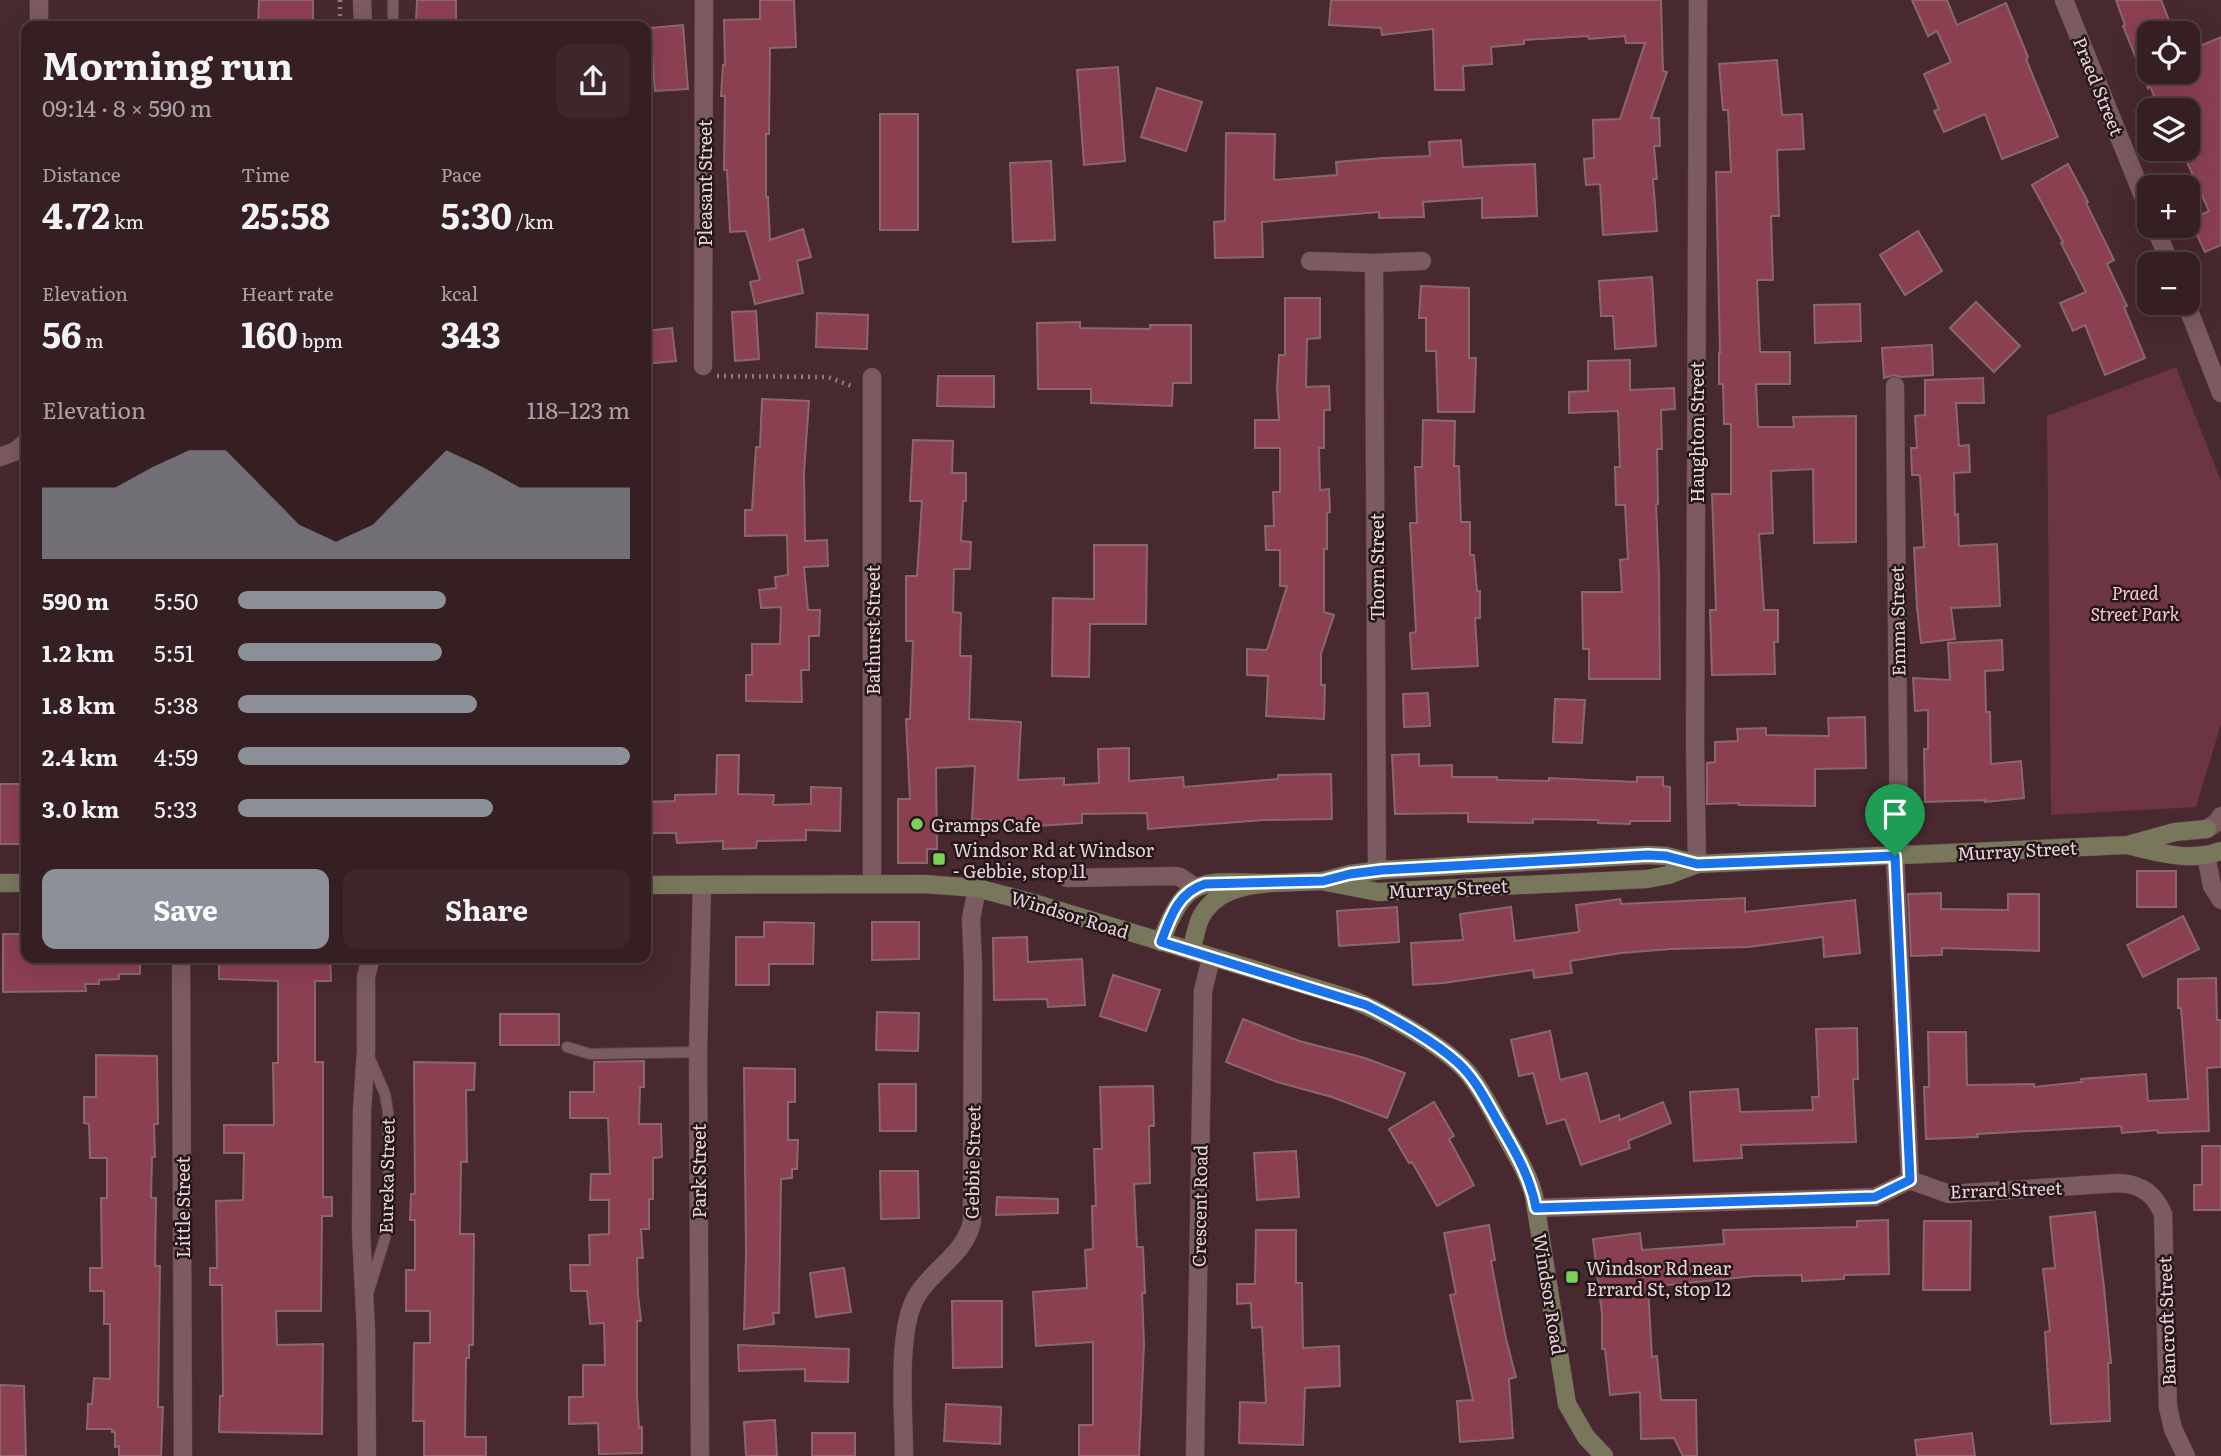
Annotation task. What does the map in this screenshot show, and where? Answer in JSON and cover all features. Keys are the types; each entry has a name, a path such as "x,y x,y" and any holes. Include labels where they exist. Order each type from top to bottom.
{"street":[{"path":"39,0 39,21"},
{"path":"362,0 363,21"},
{"name":"Pleasant Street","path":"703,366 704,0"},
{"name":"Haughton Street","path":"1697,864 1695,716 1698,0"},
{"name":"Praed Street","path":"2064,0 2137,181"},
{"path":"1310,261 1422,261"},
{"name":"Thorn Street","path":"1374,263 1377,870"},
{"path":"2191,315 2221,393"},
{"name":"Bathurst Street","path":"872,385 872,884"},
{"name":"Emma Street","path":"1895,386 1897,855 1910,1180"},
{"path":"0,457 21,446"},
{"path":"2221,816 2207,829 2216,850 2212,886 2221,900"},
{"name":"Murray Street","path":"1067,878 1169,875 1180,877 1195,887 1212,883 1323,881 1377,870 1648,855 1666,856 1697,864 2128,845 2175,832 2207,829"},
{"name":"Murray Street","path":"2128,845 2174,856 2216,850"},
{"name":"Murray Street","path":"1323,881 1378,892 1647,879 1668,875 1697,864"},
{"path":"1377,870 1378,892"},
{"path":"0,883 21,883"},
{"name":"Murray Street","path":"1191,951 1200,919 1213,902 1234,888 1271,883"},
{"name":"Windsor Road","path":"651,885 925,884 977,888 1366,1005 1391,1018 1454,1059 1475,1082 1520,1161 1532,1188 1536,1208 1567,1404 1598,1454"},
{"name":"Park Street","path":"700,1456 698,1052 702,885"},
{"path":"1161,942 1178,904 1195,887"},
{"name":"Gebbie Street","path":"904,1456 904,1339 909,1312 924,1285 967,1239 972,1221 973,965 970,929 977,888"},
{"name":"Crescent Road","path":"1195,1456 1203,991 1211,958"},
{"name":"Little Street","path":"181,963 183,1456"},
{"name":"Eureka Street","path":"361,963 366,977"},
{"name":"Eureka Street","path":"367,1456 361,1217 366,977 370,963"},
{"path":"1536,1208 1875,1197 1910,1180"},
{"name":"Errard Street","path":"1910,1180 1949,1194 2119,1183 2145,1190"},
{"name":"Bancroft Street","path":"2145,1190 2153,1196 2163,1214 2168,1407 2173,1429 2186,1456"}],"lane":[{"path":"393,0 393,21"},
{"path":"567,1046 590,1054 698,1052"},
{"name":"Eureka Street","path":"365,1301 385,1238 389,1181 387,1104 366,1051"}],"path":[{"path":"340,0 340,21"},
{"path":"703,366 711,367 712,376 828,377 872,385"}],"green space":[{"name":"Praed Street Park","path":"2176,367 2221,481 2221,724 2196,807 2051,815 2047,416"}],"building":[{"path":"259,0 313,0 313,21 258,21"},
{"path":"417,0 456,0 456,21 416,21"},
{"path":"760,0 794,0 796,47 770,48 766,197 770,240 803,229 811,257 797,261 803,293 755,304 750,282 760,280 746,231 730,232 727,170 724,170 725,96 721,96 725,65 724,20 760,19"},
{"path":"1331,0 1661,0 1663,71 1667,72 1651,118 1659,118 1660,146 1654,146 1657,179 1653,179 1657,231 1603,235 1600,184 1586,185 1584,159 1594,158 1593,120 1620,119 1645,43 1626,43 1625,36 1589,39 1588,36 1524,40 1524,44 1491,47 1492,64 1463,66 1464,90 1435,90 1433,29 1382,35 1381,28 1329,25"},
{"path":"1912,0 1947,0 1957,25 2006,3 2058,137 2002,159 1985,114 1944,132 1934,111 1939,109 1924,74 1951,62 1937,31 1928,36"},
{"path":"2116,0 2161,0 2169,21 2137,21 2137,61 2123,26 2125,25"},
{"path":"683,25 688,89 655,91 651,28"},
{"path":"2221,37 2221,245 2205,252 2198,238 2200,215 2209,211 2200,191 2200,175 2193,175 2187,162 2200,161 2200,98 2155,98 2149,84 2200,84 2200,46"},
{"path":"1777,60 1782,115 1802,114 1804,149 1777,150 1779,216 1771,216 1773,280 1757,280 1760,352 1790,352 1790,384 1756,384 1758,427 1794,427 1793,417 1856,416 1856,542 1814,543 1813,469 1771,471 1773,533 1759,534 1764,610 1778,610 1778,642 1774,642 1775,674 1712,675 1710,610 1716,610 1712,494 1731,494 1731,424 1724,424 1723,384 1719,384 1716,172 1731,172 1728,110 1723,110 1719,64"},
{"path":"1118,67 1125,161 1084,165 1077,70"},
{"path":"1157,88 1202,102 1186,151 1141,137"},
{"path":"880,114 918,114 918,230 880,230"},
{"path":"1226,133 1275,134 1274,180 1337,175 1336,162 1430,156 1429,142 1461,140 1463,167 1535,164 1537,216 1482,218 1482,198 1423,202 1424,217 1379,218 1379,212 1262,222 1263,257 1215,258 1214,222 1225,221"},
{"path":"1051,161 1055,240 1013,242 1010,163"},
{"path":"2068,164 2114,260 2107,264 2127,306 2124,307 2145,358 2105,375 2085,325 2073,331 2060,303 2086,292 2032,185"},
{"path":"1918,231 1942,271 1905,295 1880,255"},
{"path":"1652,277 1656,346 1615,349 1613,316 1601,316 1599,281"},
{"path":"1421,286 1469,288 1469,358 1476,358 1474,412 1438,412 1436,351 1426,351 1426,318 1419,318"},
{"path":"1285,298 1320,298 1320,338 1307,339 1306,387 1329,386 1330,410 1324,410 1324,448 1319,448 1320,490 1329,489 1330,512 1327,513 1327,549 1324,549 1324,612 1334,615 1321,654 1321,685 1325,685 1324,719 1266,716 1268,676 1247,675 1247,649 1267,650 1287,586 1280,586 1280,550 1266,550 1265,526 1274,526 1273,492 1280,492 1280,448 1255,448 1255,420 1279,420 1277,388 1279,355 1285,355"},
{"path":"1976,302 2020,346 1994,372 1950,328"},
{"path":"1860,304 1861,341 1815,343 1814,305"},
{"path":"756,311 759,359 735,361 732,312"},
{"path":"817,313 868,315 867,349 816,347"},
{"path":"1080,322 1080,328 1150,329 1150,325 1191,325 1191,383 1173,383 1172,406 1091,403 1091,389 1038,389 1037,323"},
{"path":"672,328 676,361 651,364 651,330"},
{"path":"1932,345 1933,375 1894,375 1884,378 1882,348"},
{"path":"1630,360 1630,390 1674,388 1675,409 1661,410 1662,449 1657,449 1660,679 1589,679 1589,649 1583,649 1582,592 1622,592 1620,560 1628,559 1625,505 1616,505 1615,467 1620,467 1618,411 1569,413 1569,392 1588,391 1588,361"},
{"path":"938,376 994,376 994,407 937,406"},
{"path":"1983,378 1984,403 1956,403 1959,446 1969,445 1970,472 1954,473 1955,515 1958,514 1959,546 1997,544 2000,606 1951,608 1955,639 1921,643 1914,548 1924,547 1920,475 1912,475 1911,448 1917,448 1915,416 1925,415 1925,380"},
{"path":"762,399 809,401 804,472 805,541 827,540 828,566 804,567 808,610 820,610 819,636 809,636 809,670 801,670 802,702 746,701 746,675 752,675 752,644 780,644 781,607 761,608 759,590 776,588 775,577 788,575 787,535 745,536 745,510 752,510 756,447 760,447"},
{"path":"1423,420 1455,421 1454,466 1459,466 1461,522 1470,522 1470,555 1474,555 1477,591 1480,591 1480,618 1475,618 1478,666 1412,669 1410,633 1416,632 1410,523 1417,523 1415,467 1422,467"},
{"path":"913,440 953,441 952,473 966,473 961,541 971,542 970,569 954,569 953,612 961,613 960,656 971,656 969,719 1021,722 1018,780 1064,778 1064,785 1099,783 1098,749 1129,748 1129,781 1183,777 1184,787 1278,779 1278,775 1331,774 1332,819 1264,820 1148,829 1147,813 1082,814 1082,823 1038,826 1038,823 972,819 975,766 936,768 937,849 927,849 927,863 898,863 898,799 910,799 906,719 910,719 913,641 906,641 906,576 917,576 922,501 910,501"},
{"path":"1094,545 1147,545 1146,624 1090,624 1089,677 1052,676 1053,598 1094,599"},
{"path":"2002,640 2003,670 1985,671 1986,712 1990,712 1991,764 2021,761 2024,798 1985,802 1925,802 1924,749 1928,749 1928,710 1915,711 1913,678 1950,680 1948,643"},
{"path":"1428,693 1430,726 1404,727 1403,694"},
{"path":"1555,699 1585,700 1582,743 1553,742"},
{"path":"1865,717 1866,768 1815,769 1815,806 1707,804 1707,763 1715,762 1715,742 1738,741 1737,729 1766,728 1766,735 1829,736 1828,718"},
{"path":"1419,754 1419,766 1452,765 1452,777 1637,782 1637,777 1663,777 1663,786 1670,787 1670,821 1630,821 1630,824 1598,823 1598,820 1533,819 1533,823 1468,822 1468,813 1395,814 1392,755"},
{"path":"717,755 739,755 738,794 774,795 773,805 811,804 811,787 841,788 840,831 806,830 806,840 757,841 756,848 723,849 723,841 677,843 676,833 651,833 651,802 675,801 675,795 716,794"},
{"path":"0,784 21,784 21,844 0,844"},
{"path":"2137,871 2176,871 2176,907 2137,907"},
{"path":"1941,893 1941,909 2008,910 2008,894 2039,894 2039,951 1942,948 1942,955 1911,956 1908,894"},
{"path":"1745,898 1745,912 1855,900 1860,953 1824,957 1823,937 1748,947 1621,953 1570,961 1572,973 1534,978 1533,970 1413,985 1411,943 1463,940 1460,914 1511,907 1515,941 1579,932 1576,905 1620,899 1621,904"},
{"path":"1397,907 1399,942 1339,946 1337,911"},
{"path":"2183,916 2199,949 2143,977 2127,945"},
{"path":"764,922 814,923 813,964 769,964 769,985 736,985 736,937 764,937"},
{"path":"872,922 919,922 919,959 872,960"},
{"path":"3,934 21,934 21,963 140,963 140,974 119,974 119,979 85,984 86,991 3,992"},
{"path":"1027,937 1028,962 1082,959 1085,1005 1048,1007 1047,999 994,1000 993,938"},
{"path":"219,963 330,963 331,981 315,981 315,1062 323,1062 323,1197 332,1197 332,1216 322,1216 321,1311 276,1311 277,1345 323,1344 322,1434 219,1432 220,1396 223,1396 222,1285 210,1285 210,1268 217,1268 216,1201 243,1200 244,1153 224,1153 224,1125 274,1125 273,1063 278,1063 278,981 219,979"},
{"path":"1113,975 1160,990 1146,1031 1100,1016"},
{"path":"2216,978 2217,1020 2221,1020 2221,1067 2207,1068 2209,1131 2158,1133 2157,1130 2122,1133 2121,1126 1926,1139 1924,1087 1929,1087 1928,1032 1966,1032 1967,1085 2034,1084 2034,1087 2082,1082 2081,1079 2146,1074 2148,1101 2188,1099 2181,1008 2178,1008 2178,979"},
{"path":"877,1012 919,1013 918,1051 876,1050"},
{"path":"500,1014 559,1014 559,1045 500,1045"},
{"path":"1243,1019 1299,1041 1365,1058 1405,1073 1387,1118 1332,1097 1277,1082 1226,1062"},
{"path":"1857,1028 1858,1079 1853,1079 1856,1142 1741,1145 1742,1158 1694,1161 1690,1092 1738,1089 1740,1112 1813,1110 1812,1097 1819,1097 1816,1029"},
{"path":"1550,1031 1560,1080 1587,1073 1600,1122 1619,1115 1620,1120 1663,1102 1671,1123 1628,1141 1630,1148 1581,1165 1565,1119 1547,1124 1533,1073 1519,1076 1511,1040"},
{"path":"96,1055 157,1056 158,1124 154,1124 155,1157 152,1157 151,1198 156,1198 155,1266 160,1266 158,1407 163,1407 161,1456 119,1456 119,1446 115,1447 115,1432 112,1432 112,1429 87,1429 88,1404 92,1404 94,1378 110,1379 110,1324 104,1324 104,1291 90,1291 90,1268 102,1268 101,1198 107,1198 107,1158 90,1158 89,1124 84,1123 84,1097 96,1097"},
{"path":"644,1061 639,1124 661,1124 662,1157 653,1158 653,1199 649,1199 649,1229 641,1229 643,1258 637,1258 641,1321 637,1321 637,1395 639,1428 642,1427 642,1453 599,1454 598,1423 569,1424 569,1397 583,1397 583,1365 605,1365 604,1323 590,1324 587,1291 571,1291 570,1265 590,1265 589,1235 609,1234 609,1200 590,1200 591,1174 610,1174 608,1118 570,1118 570,1092 594,1092 594,1062"},
{"path":"414,1062 475,1063 474,1090 466,1090 467,1162 461,1162 460,1234 474,1234 473,1345 469,1345 469,1358 466,1358 465,1437 486,1437 486,1456 424,1456 424,1421 413,1421 414,1343 430,1343 430,1311 406,1311 406,1270 415,1270 415,1220 410,1220 411,1194 415,1194"},
{"path":"744,1068 795,1069 795,1102 788,1102 788,1140 798,1140 797,1169 792,1169 792,1178 781,1179 779,1313 773,1313 774,1324 744,1329 746,1253"},
{"path":"879,1084 916,1084 916,1131 880,1131"},
{"path":"1153,1086 1154,1126 1149,1126 1150,1183 1134,1184 1137,1247 1143,1247 1145,1293 1142,1293 1144,1344 1139,1456 1079,1456 1079,1425 1093,1425 1093,1342 1036,1346 1033,1292 1087,1288 1085,1250 1093,1249 1092,1206 1096,1206 1094,1149 1102,1149 1100,1087"},
{"path":"1434,1102 1454,1136 1449,1139 1474,1185 1437,1206 1389,1129"},
{"path":"2202,1146 2221,1146 2221,1210 2194,1210 2194,1185 2202,1185"},
{"path":"1296,1151 1299,1197 1257,1200 1254,1153"},
{"path":"880,1171 918,1171 919,1218 881,1219"},
{"path":"997,1197 1058,1199 1058,1213 996,1215"},
{"path":"2095,1212 2111,1363 2108,1363 2110,1421 2051,1424 2045,1332 2050,1331 2043,1269 2055,1268 2050,1217"},
{"path":"1888,1220 1889,1274 1844,1275 1844,1279 1802,1281 1802,1275 1754,1276 1648,1287 1652,1357 1657,1356 1661,1400 1696,1400 1697,1456 1683,1456 1674,1438 1641,1439 1640,1392 1610,1395 1605,1349 1602,1349 1602,1314 1593,1239 1640,1233 1642,1250 1724,1244 1723,1230 1857,1227 1857,1221"},
{"path":"1924,1221 1971,1221 1970,1290 1923,1290"},
{"path":"1489,1225 1495,1260 1491,1261 1516,1377 1509,1379 1513,1438 1460,1442 1457,1401 1473,1400 1450,1295 1456,1294 1444,1233"},
{"path":"1256,1230 1296,1230 1296,1283 1302,1283 1303,1348 1339,1346 1340,1386 1305,1388 1303,1445 1239,1443 1240,1402 1266,1403 1262,1327 1252,1328 1251,1303 1237,1304 1237,1284 1255,1284"},
{"path":"844,1268 851,1312 816,1317 810,1273"},
{"path":"952,1301 1002,1301 1002,1367 953,1368"},
{"path":"738,1345 849,1349 848,1382 805,1381 805,1369 739,1371"},
{"path":"0,1385 24,1386 26,1456 0,1456"},
{"path":"946,1404 1001,1407 1000,1444 944,1441"},
{"path":"775,1420 777,1456 746,1456 744,1422"},
{"path":"812,1433 855,1433 855,1456 812,1456"},
{"path":"1972,1433 1975,1456 1917,1456 1915,1440"}],"place":[{"name":"Gramps Cafe","path":"917,824"},
{"name":"Windsor Rd at Windsor - Gebbie, stop 11","path":"939,859"},
{"name":"Windsor Rd near Errard St, stop 12","path":"1572,1277"}],"route":[{"path":"1648,855 1666,856 1697,864 1895,856 1910,1180 1875,1197 1536,1208 1532,1188 1524,1170 1479,1088 1464,1068 1449,1055 1366,1005 1161,942 1180,901 1195,887 1205,884 1323,881 1366,871 1648,855"}]}
